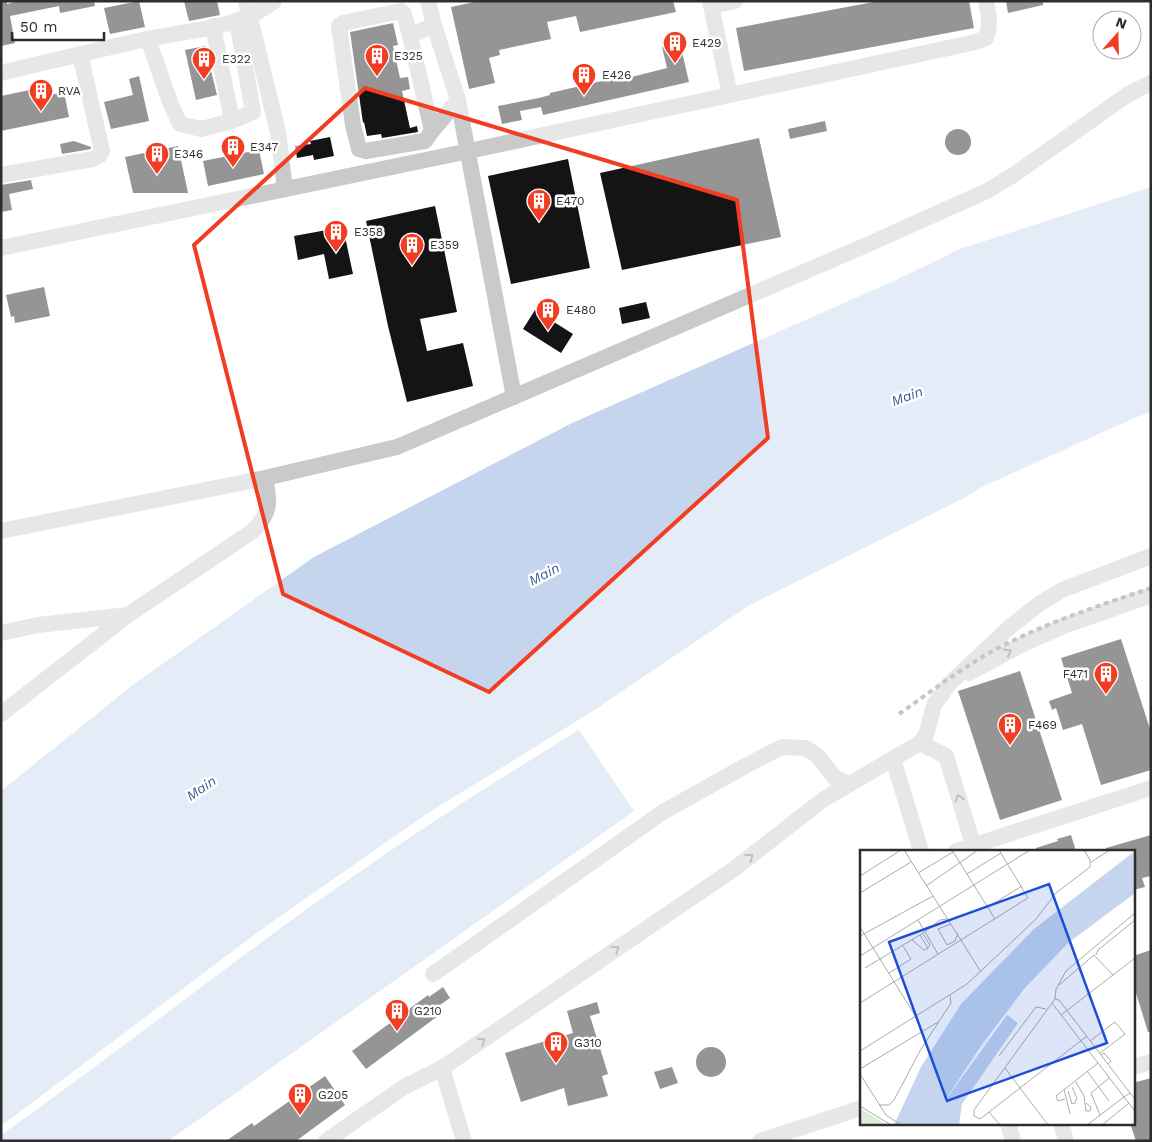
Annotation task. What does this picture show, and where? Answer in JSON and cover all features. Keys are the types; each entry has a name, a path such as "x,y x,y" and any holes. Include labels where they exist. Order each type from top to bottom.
{"street":[{"path":"1,73 213,26 244,13 265,8 274,1"},
{"path":"428,1 458,100 514,397"},
{"path":"730,95 710,4 736,1"},
{"path":"1,248 469,151 976,42 986,38 990,28 986,1"},
{"path":"432,131 404,14 401,11 343,22 339,26 353,125 359,149 366,151 426,141 458,100"},
{"path":"148,39 170,102 180,124 201,130 232,121 253,112 244,13"},
{"path":"244,13 271,98 278,132 285,189"},
{"path":"410,36 434,25"},
{"path":"213,26 232,121"},
{"path":"1,175 93,159 100,155 102,151 80,54"},
{"path":"1,531 265,478 397,447 862,247 987,191 1015,174 1127,95 1151,83"},
{"path":"1,714 128,614 253,531 262,523 269,502 265,478"},
{"path":"326,1141 404,1087 442,1068 734,869 824,799 920,743 926,735 934,705 949,684 1011,626 1039,604 1062,590 1151,556"},
{"path":"949,684 1021,645 1064,626 1151,595"},
{"path":"1,633 38,625 128,614"},
{"path":"920,743 946,756 974,848 1151,788"},
{"path":"433,974 663,812 747,765 782,748 805,748 817,755 834,777 848,784"},
{"path":"892,759 921,850"},
{"path":"1134,1067 1151,1062"},
{"path":"442,1068 464,1141"},
{"path":"760,1141 860,1108"},
{"path":"1008,1124 1013,1141"},
{"path":"1061,1124 1066,1141"}],"path":[{"path":"900,278 905,291"},
{"path":"795,325 799,335"},
{"path":"38,761 44,770"}],"highlighted area":[{"path":"365,88 737,200 768,438 489,692 283,594 194,245"}],"water":[{"name":"Main","path":"1151,187 1151,412 982,487 966,497 748,606 593,711 425,815 262,929 1,1126 1,791 134,684 314,557 572,423 896,280 954,251"},
{"path":"579,730 634,811 168,1141 1,1141 1,1135 304,911 433,822"}],"building":[{"path":"1,1 7,1 7,4 19,1 94,1 95,6 60,13 59,6 10,16 15,43 1,46"},
{"path":"139,1 145,27 110,34 104,8"},
{"path":"184,1 217,1 220,15 189,21"},
{"path":"479,1 673,1 676,12 580,32 576,16 547,22 551,39 499,50 500,55 489,58 495,83 469,89 451,7"},
{"path":"879,1 969,1 974,28 744,71 736,28"},
{"path":"1006,1 1043,1 1043,5 1008,13"},
{"name":"E325","path":"393,23 398,45 393,46 400,78 408,77 410,89 402,91 410,128 417,126 418,132 382,138 381,134 367,136 363,123 350,32"},
{"path":"680,43 689,82 543,115 541,107 520,111 522,120 502,124 498,106 539,98 550,95 550,93 619,77 620,80 667,68 662,47"},
{"name":"E322","path":"205,46 217,95 196,100 185,50"},
{"path":"139,76 149,121 111,129 104,102 133,95 129,79"},
{"path":"44,87 46,96 64,92 69,117 1,131 1,96"},
{"path":"825,121 827,131 790,139 788,129"},
{"path":"958,129 967,133 971,142 967,151 958,155 949,151 945,142 949,133"},
{"path":"330,137 334,156 314,160 313,155 297,158 295,146 311,144 310,141"},
{"path":"759,138 781,237 622,270 600,173"},
{"path":"74,141 91,147 91,149 62,154 60,144"},
{"name":"E346","path":"178,146 188,193 133,193 125,157"},
{"name":"E347","path":"259,150 264,174 208,186 203,161"},
{"name":"E470","path":"568,159 590,268 511,284 488,176"},
{"path":"31,180 33,189 9,194 12,210 1,212 1,185"},
{"name":"E359","path":"435,206 457,312 420,319 427,351 463,343 473,386 407,402 388,326 366,221"},
{"name":"E358","path":"343,227 353,274 329,279 324,254 298,260 294,236"},
{"path":"44,287 50,316 15,323 14,316 11,317 6,295"},
{"path":"646,302 650,318 622,324 619,308"},
{"name":"E480","path":"535,310 573,334 561,353 523,329"},
{"name":"F471","path":"1121,639 1151,732 1151,770 1101,785 1082,724 1063,730 1056,708 1052,710 1049,701 1072,693 1061,658"},
{"name":"F469","path":"1020,671 1062,800 1000,820 958,691"},
{"path":"1071,835 1076,850 1036,850 1036,848 1058,841 1057,839"},
{"path":"1151,835 1151,876 1142,878 1145,887 1134,890 1134,850 1106,850 1106,848"},
{"path":"1151,950 1151,1032 1148,1032 1134,986 1134,956"},
{"name":"G210","path":"443,987 450,998 437,1007 442,1013 366,1069 352,1051 428,995 429,997"},
{"name":"G310","path":"597,1002 600,1013 590,1016 608,1074 602,1076 608,1096 568,1106 564,1088 521,1102 505,1053 573,1033 567,1011"},
{"path":"711,1047 722,1051 726,1062 722,1073 711,1077 700,1073 696,1062 700,1051"},
{"path":"672,1067 678,1083 660,1089 654,1072"},
{"name":"G205","path":"325,1076 345,1105 296,1141 226,1141 252,1123 254,1126"},
{"path":"1151,1078 1151,1141 1136,1141 1130,1124 1134,1124 1134,1083"}],"railway":[{"path":"899,714 990,652 1058,621 1151,588"}],"place":[{"name":"E429","path":"675,64"},
{"name":"E325","path":"377,77"},
{"name":"E322","path":"204,80"},
{"name":"E426","path":"584,96"},
{"name":"RVA","path":"41,112"},
{"name":"E347","path":"233,168"},
{"name":"E346","path":"157,175"},
{"name":"E470","path":"539,222"},
{"name":"E358","path":"336,253"},
{"name":"E359","path":"412,266"},
{"name":"E480","path":"548,331"},
{"name":"F471","path":"1106,695"},
{"name":"F469","path":"1010,746"},
{"name":"G210","path":"397,1032"},
{"name":"G310","path":"556,1064"},
{"name":"G205","path":"300,1116"}]}
